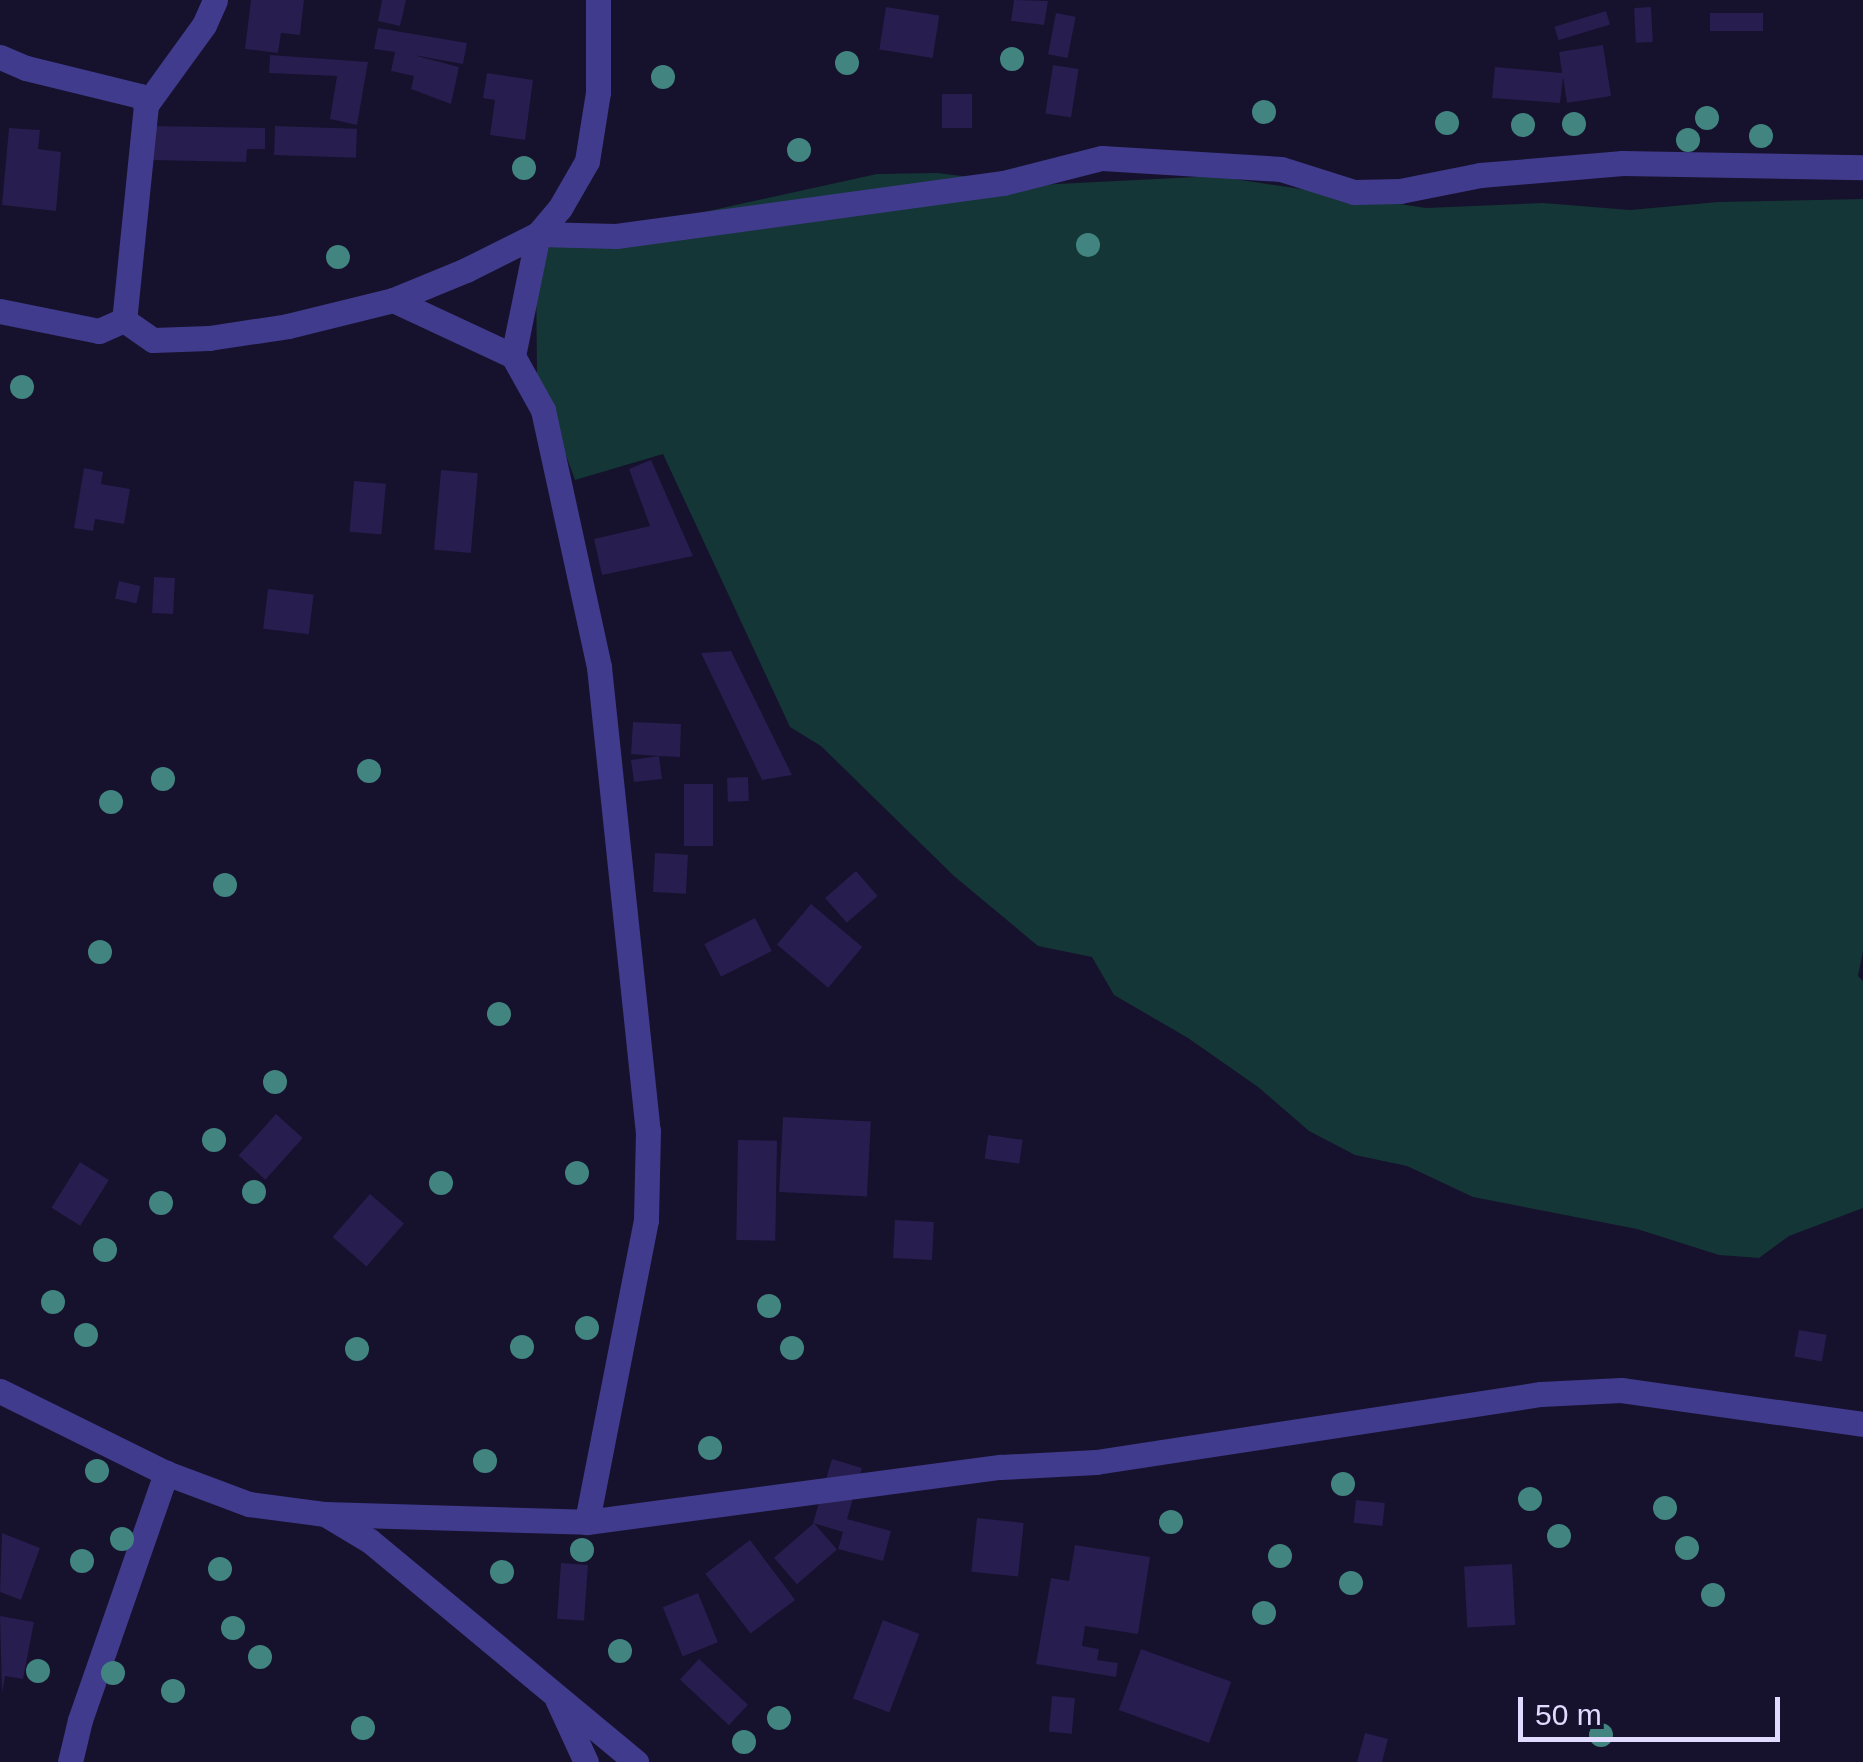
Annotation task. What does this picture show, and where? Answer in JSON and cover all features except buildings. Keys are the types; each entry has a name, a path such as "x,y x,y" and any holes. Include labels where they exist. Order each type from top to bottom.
{"street":[{"path":"124,320 146,105 204,24 215,0"},
{"path":"124,320 154,340 209,338 288,326 393,300 538,234 560,208 587,161 598,92 598,0"},
{"path":"0,56 26,68 140,96 146,105"},
{"path":"538,234 616,236 1003,183 1102,158 1281,170 1354,192 1400,192 1480,175 1622,163 1863,167"},
{"path":"513,356 538,234"},
{"path":"393,300 513,356 543,410 598,667 648,1131 646,1220 587,1522"},
{"path":"0,312 99,331 124,320"},
{"path":"0,1391 166,1473 249,1504 324,1514 587,1522 1000,1467 1096,1462 1541,1394 1621,1390 1863,1424"},
{"path":"70,1762 80,1720 166,1473"},
{"path":"324,1514 370,1541 636,1762"},
{"path":"553,1690 586,1762"}],"green space":[{"path":"937,173 1037,185 1215,176 1426,208 1543,203 1630,210 1718,202 1863,199 1863,951 1858,976 1863,981 1863,1208 1789,1236 1759,1258 1719,1255 1637,1229 1473,1197 1407,1166 1355,1155 1309,1131 1258,1087 1188,1038 1114,995 1092,957 1038,946 954,876 821,746 790,727 663,454 575,480 537,376 536,270 545,247 877,174"}]}
